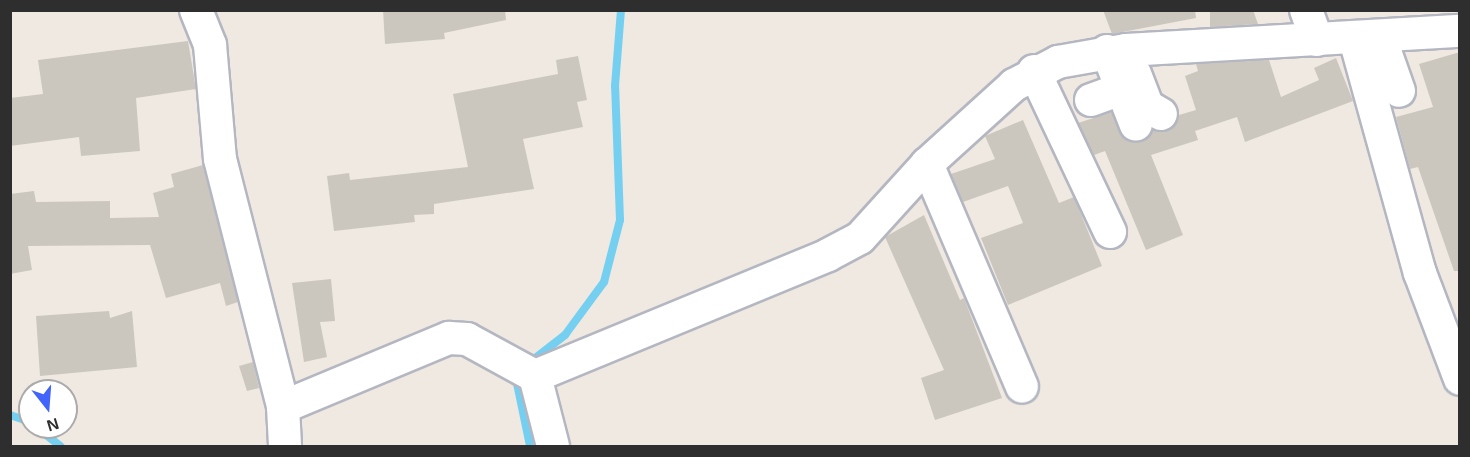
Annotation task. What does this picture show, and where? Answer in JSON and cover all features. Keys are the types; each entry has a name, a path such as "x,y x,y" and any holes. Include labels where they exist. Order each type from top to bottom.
{"street":[{"path":"196,10 212,54 220,159 283,407 285,447"},
{"path":"1306,10 1317,40"},
{"path":"536,376 836,251 860,238 927,164 1034,71 1116,50 1460,32"},
{"path":"1368,38 1399,91"},
{"path":"1368,38 1420,273 1460,379"},
{"path":"1116,50 1147,106 1148,119 1122,89 1116,50"},
{"path":"1034,71 1110,232"},
{"path":"1091,100 1122,89"},
{"path":"927,164 1022,387"},
{"path":"283,407 449,339 467,339 536,376 552,447"}],"building":[{"path":"383,10 505,10 506,20 444,33 445,39 385,44"},
{"path":"1103,10 1195,10 1196,18 1112,34"},
{"path":"1210,10 1253,10 1258,24 1210,27"},
{"path":"188,41 196,89 136,98 140,151 81,156 79,137 10,146 10,98 43,94 38,60"},
{"path":"1460,52 1460,271 1454,271 1418,167 1410,169 1396,117 1433,107 1419,64"},
{"path":"578,56 587,100 577,102 583,127 523,139 534,189 434,204 434,214 414,215 415,222 334,231 327,176 349,173 350,180 468,167 453,94 558,74 556,60"},
{"path":"1336,58 1353,101 1245,142 1237,117 1195,131 1198,140 1151,155 1183,235 1146,250 1105,151 1094,155 1078,123 1112,112 1124,139 1142,142 1153,130 1170,130 1179,115 1196,110 1185,76 1198,71 1196,64 1269,60 1281,97 1319,80 1314,68"},
{"path":"1023,120 1059,203 1074,197 1102,266 1008,305 981,238 1023,223 1008,186 963,202 951,174 995,159 985,136"},
{"path":"203,165 238,302 226,306 220,283 166,298 150,245 28,246 32,270 10,274 10,194 34,191 36,202 110,201 110,218 159,217 153,193 174,187 171,174"},
{"path":"924,215 960,300 964,298 1002,398 935,420 921,378 944,370 885,237"},
{"path":"331,279 335,321 320,322 327,357 304,362 292,283"},
{"path":"109,311 110,318 132,311 137,367 40,376 36,316"},
{"path":"253,362 259,388 247,391 239,366"}],"waterway":[{"path":"529,363 565,335 604,282 620,220 615,86 621,10"},
{"path":"515,374 530,446"},
{"path":"10,415 18,418"},
{"path":"51,439 60,446"}]}
